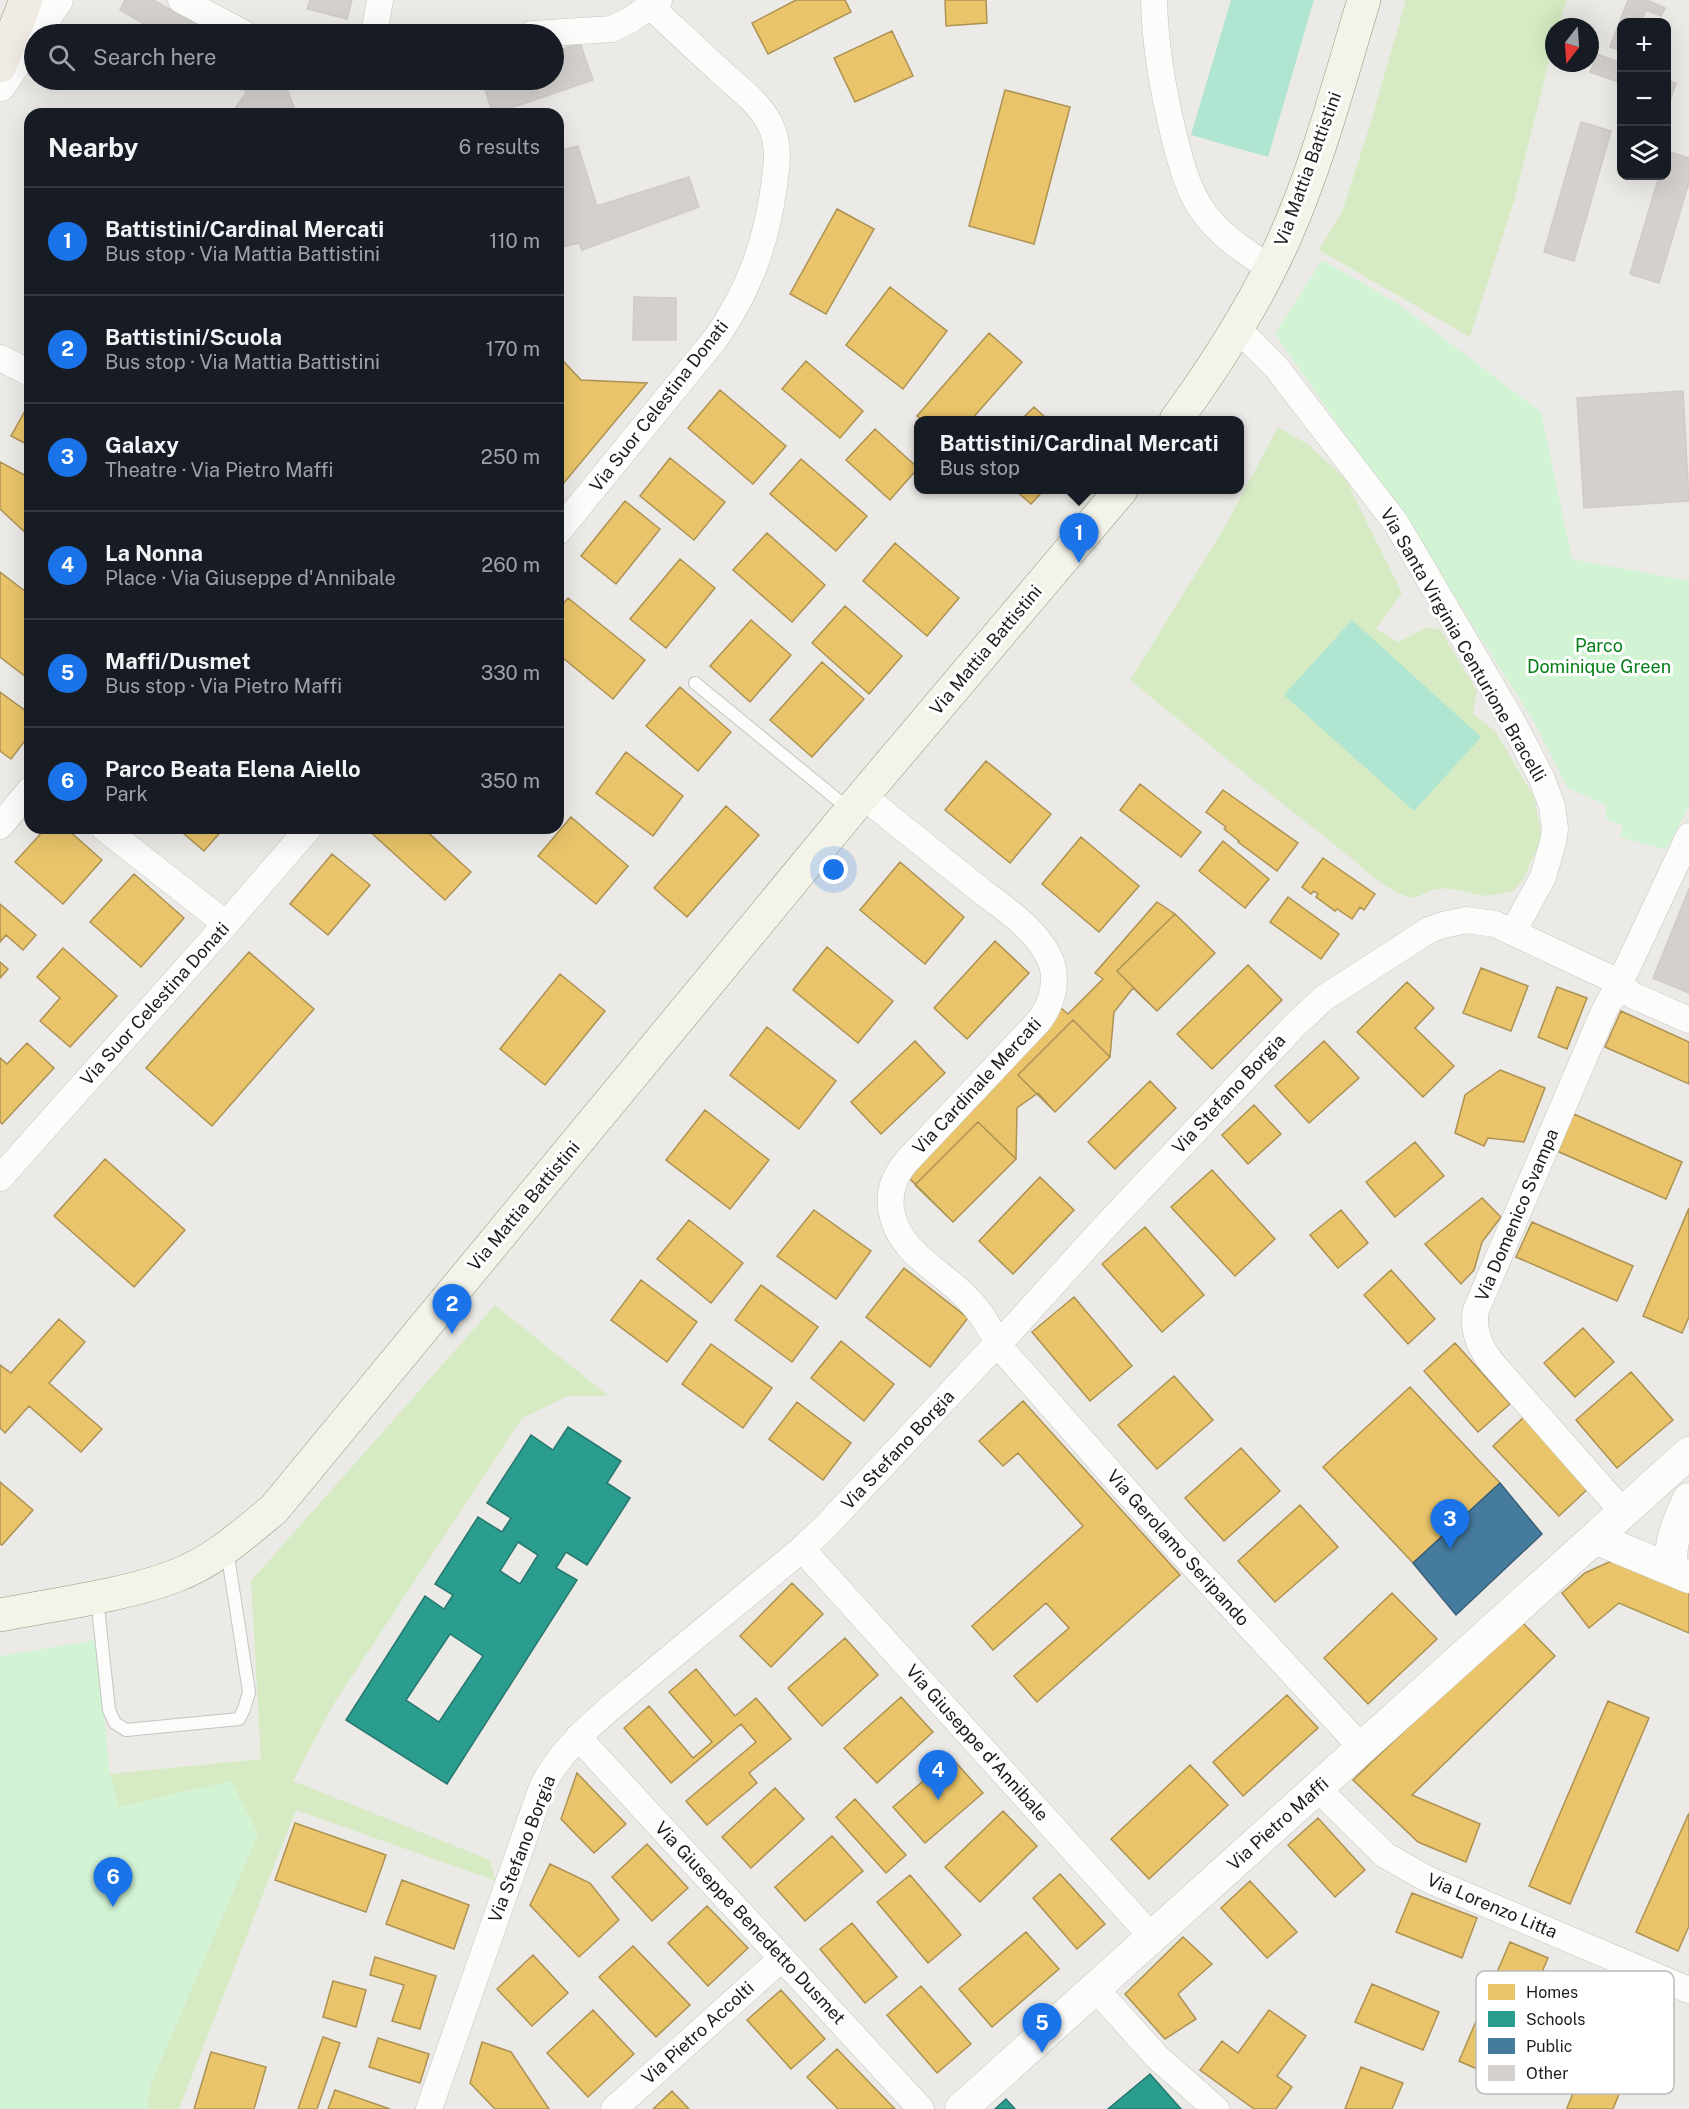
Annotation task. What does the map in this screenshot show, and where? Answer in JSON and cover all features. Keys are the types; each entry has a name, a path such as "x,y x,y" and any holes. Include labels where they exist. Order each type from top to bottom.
{"main road":[{"path":"0,66 26,0"},
{"name":"Via Mattia Battistini","path":"1179,416 1197,391 1271,268 1311,169 1364,0"},
{"name":"Via Mattia Battistini","path":"0,1615 97,1596 176,1576 226,1549 274,1509 857,803 1117,494"}],"street":[{"path":"41,24 57,0"},
{"path":"181,0 226,24"},
{"path":"376,24 380,0"},
{"path":"1154,0 1157,50 1164,98 1185,177 1193,196 1204,213 1222,233 1271,268"},
{"path":"564,32 612,29 630,20 654,3"},
{"name":"Via Suor Celestina Donati","path":"564,525 716,338 732,312 756,262 770,220 778,156 770,124 744,92 654,3"},
{"path":"0,85 24,49"},
{"name":"Via Santa Virginia Centurione Bracelli","path":"1236,327 1276,367 1396,523 1510,718 1542,778 1552,806 1555,829 1553,842 1543,878 1514,932"},
{"path":"0,358 24,370"},
{"path":"0,826 24,797"},
{"name":"Via Cardinale Mercati","path":"857,803 1022,924 1045,950 1052,965 1053,993 1044,1015 906,1162 895,1177 891,1190 892,1212 899,1235 920,1258 967,1297 988,1321 998,1345"},
{"path":"112,834 226,924"},
{"name":"Via Suor Celestina Donati","path":"3,1169 226,924 304,834"},
{"name":"Via Domenico Svampa","path":"1623,1512 1492,1363 1482,1349 1474,1322 1476,1310 1600,1020 1619,985 1689,836"},
{"name":"Via Stefano Borgia","path":"429,2109 542,1787 556,1763 578,1737 633,1689 802,1550 998,1345 1196,1129 1294,1026 1324,998 1410,941 1443,925 1467,920 1495,924 1514,932 1608,977 1634,996 1689,1020"},
{"name":"Via Gerolamo Seripando","path":"998,1345 1168,1538 1362,1748"},
{"name":"Via Pietro Maffi","path":"961,2109 1689,1453"},
{"path":"1680,1574 1671,1551 1689,1499"},
{"path":"1595,1538 1680,1574"},
{"name":"Via Giuseppe d'Annibale","path":"802,1550 1152,1937"},
{"name":"Via Giuseppe Benedetto Dusmet","path":"578,1737 921,2109"},
{"name":"Via Lorenzo Litta","path":"1317,1788 1385,1855 1400,1865 1426,1879 1644,1971"},
{"name":"Via Pietro Accolti","path":"614,2109 782,1958"},
{"name":"Via Lorenzo Litta","path":"1674,1984 1689,1990"},
{"path":"1095,1988 1157,2057 1216,2109"}],"lane":[{"path":"695,683 857,803"},
{"path":"97,1596 110,1710 115,1724 126,1730 239,1719 249,1692 226,1549"}],"green space":[{"path":"1231,0 1314,0 1268,157 1191,135"},
{"path":"1406,0 1567,0 1561,18 1545,18 1546,72 1514,201 1470,337 1319,250 1342,212"},
{"name":"Parco Dominique Green","path":"1322,260 1397,303 1541,412 1572,559 1689,581 1689,806 1666,850 1620,837 1623,826 1606,819 1606,805 1568,788 1533,720 1418,539 1275,334"},
{"path":"1278,427 1309,445 1346,480 1402,593 1376,629 1398,642 1426,628 1440,629 1477,691 1473,714 1496,732 1534,797 1542,837 1523,880 1513,891 1483,895 1440,889 1416,898 1395,891 1375,878 1130,680 1226,525"},
{"path":"1352,620 1481,737 1414,811 1284,695"},
{"path":"495,1305 609,1396 568,1396 522,1418 333,1705 293,1781 490,1860 496,1881 296,1810 179,2109 147,2109 150,2086 258,1834 231,1781 119,1807 110,1774 261,1759 251,1581"},
{"path":"96,1640 110,1774 119,1807 231,1781 258,1834 150,2086 147,2109 0,2109 0,1656"}],"building: Homes":[{"path":"796,0 845,0 851,12 768,54 752,23"},
{"path":"945,0 986,0 987,23 946,26"},
{"path":"892,31 913,76 855,102 834,58"},
{"path":"1005,90 1070,107 1034,244 969,226"},
{"path":"837,209 874,229 826,314 790,294"},
{"path":"890,287 947,331 903,389 846,345"},
{"path":"989,333 1022,362 975,416 917,416"},
{"path":"806,361 863,411 840,438 782,389"},
{"path":"564,362 581,380 647,383 564,483"},
{"path":"720,390 786,446 753,484 688,428"},
{"path":"1034,407 1044,416 1025,416"},
{"path":"24,413 24,443 11,436"},
{"path":"875,429 914,464 914,473 890,500 846,460"},
{"path":"670,458 725,502 694,540 640,496"},
{"path":"801,459 867,516 836,551 770,494"},
{"path":"0,462 24,475 24,531 0,509"},
{"path":"1020,494 1040,494 1031,504"},
{"path":"625,501 660,529 616,584 581,556"},
{"path":"767,533 825,585 792,622 733,570"},
{"path":"895,543 959,598 927,636 863,581"},
{"path":"680,559 715,588 666,648 630,619"},
{"path":"0,572 24,590 24,675 0,657"},
{"path":"568,598 645,660 613,699 564,659 564,603"},
{"path":"845,606 902,656 869,694 812,643"},
{"path":"751,620 791,655 750,702 710,666"},
{"path":"822,662 864,699 812,757 770,720"},
{"path":"680,687 731,732 698,771 646,726"},
{"path":"0,692 24,710 24,742 11,759 0,751"},
{"path":"626,752 683,796 653,836 596,793"},
{"path":"986,761 1051,814 1010,863 945,810"},
{"path":"1140,784 1201,832 1181,857 1120,810"},
{"path":"1223,790 1298,843 1277,871 1238,842 1224,829 1226,827 1206,812"},
{"path":"726,806 759,835 687,917 654,888"},
{"path":"571,817 628,866 596,904 538,856 557,834 564,834 564,825"},
{"path":"41,834 73,834 102,860 63,904 15,862"},
{"path":"184,834 219,834 204,851"},
{"path":"373,834 430,834 471,872 445,900"},
{"path":"1081,837 1139,886 1099,932 1042,884"},
{"path":"1223,841 1269,879 1245,908 1199,871"},
{"path":"332,854 370,885 328,935 290,904"},
{"path":"1323,858 1375,894 1364,910 1360,907 1352,919 1337,909 1335,911 1316,897 1318,894 1314,891 1311,894 1302,887"},
{"path":"900,862 964,917 925,964 860,910"},
{"path":"134,874 184,918 141,967 90,922"},
{"path":"1288,897 1339,934 1321,959 1270,922"},
{"path":"1157,902 1175,914 1215,953 1157,1011 1133,988 1114,1012 1110,1057 1055,1112 1038,1093 1017,1108 1016,1159 953,1222 908,1177 1061,1008 1068,1014 1103,979 1095,973"},
{"path":"0,904 36,935 23,950 6,935 0,942"},
{"path":"1175,914 1215,953 1157,1011 1117,971"},
{"path":"995,941 1029,973 967,1039 934,1008"},
{"path":"827,947 893,1001 858,1043 793,990"},
{"path":"63,948 117,996 70,1047 40,1021 60,998 37,977"},
{"path":"249,952 314,1009 212,1126 146,1068"},
{"path":"0,962 8,969 0,978"},
{"path":"1248,965 1282,1000 1212,1069 1177,1034"},
{"path":"1481,968 1528,986 1511,1031 1463,1013"},
{"path":"560,974 605,1011 545,1085 500,1049"},
{"path":"1407,982 1434,1008 1415,1028 1454,1066 1423,1097 1357,1032"},
{"path":"1557,987 1587,998 1567,1049 1538,1037"},
{"path":"1621,1011 1689,1042 1689,1084 1605,1047"},
{"path":"1073,1020 1110,1057 1055,1112 1018,1075"},
{"path":"767,1027 836,1081 799,1129 730,1075"},
{"path":"915,1041 945,1073 881,1134 851,1102"},
{"path":"1324,1041 1359,1078 1309,1123 1275,1086"},
{"path":"27,1043 54,1068 2,1124 0,1122 0,1058 7,1064"},
{"path":"1500,1070 1545,1088 1524,1142 1488,1138 1484,1146 1455,1133 1465,1095"},
{"path":"1150,1081 1176,1108 1115,1169 1088,1142"},
{"path":"1254,1105 1281,1134 1248,1164 1222,1135"},
{"path":"705,1110 769,1160 730,1209 666,1160"},
{"path":"1574,1114 1682,1162 1666,1199 1557,1151"},
{"path":"978,1122 1016,1159 953,1222 915,1185"},
{"path":"1415,1142 1444,1176 1395,1217 1366,1182"},
{"path":"105,1159 185,1230 134,1287 54,1216"},
{"path":"1212,1170 1275,1239 1235,1276 1171,1207"},
{"path":"1040,1177 1074,1210 1013,1274 979,1241"},
{"path":"1482,1198 1501,1217 1482,1242 1474,1270 1461,1284 1425,1244"},
{"path":"1689,1208 1689,1317 1682,1333 1643,1316"},
{"path":"814,1210 871,1251 836,1299 777,1256"},
{"path":"1341,1210 1368,1243 1338,1268 1310,1235"},
{"path":"689,1220 743,1263 711,1303 657,1259"},
{"path":"1532,1222 1633,1266 1617,1301 1516,1257"},
{"path":"1145,1227 1204,1295 1162,1332 1102,1264"},
{"path":"904,1268 968,1318 930,1367 866,1317"},
{"path":"1391,1270 1435,1319 1408,1344 1364,1295"},
{"path":"641,1280 697,1322 667,1362 611,1320"},
{"path":"761,1285 818,1327 792,1362 735,1320"},
{"path":"1074,1297 1132,1366 1090,1401 1032,1332"},
{"path":"59,1319 85,1342 49,1383 102,1429 81,1452 29,1406 5,1433 0,1428 0,1365 11,1373"},
{"path":"1583,1328 1614,1362 1575,1397 1544,1363"},
{"path":"841,1341 894,1384 864,1421 811,1378"},
{"path":"1455,1343 1510,1404 1478,1432 1424,1371"},
{"path":"711,1344 772,1388 743,1428 682,1384"},
{"path":"1631,1372 1673,1420 1617,1468 1576,1420"},
{"path":"1174,1376 1213,1420 1157,1469 1118,1425"},
{"path":"1410,1387 1500,1483 1413,1563 1323,1467"},
{"path":"1023,1401 1180,1575 1037,1702 1014,1676 1069,1628 1046,1603 993,1650 972,1626 1083,1526 1018,1453 1003,1466 979,1441"},
{"path":"797,1402 851,1443 823,1480 769,1439"},
{"path":"1526,1415 1592,1485 1559,1516 1493,1446"},
{"path":"1241,1448 1280,1491 1224,1541 1185,1498"},
{"path":"0,1482 33,1510 2,1545 0,1544"},
{"path":"1300,1505 1338,1547 1275,1602 1238,1561"},
{"path":"1609,1562 1630,1562 1689,1587 1689,1633 1619,1603 1589,1628 1562,1593 1585,1573"},
{"path":"792,1583 823,1614 771,1667 740,1636"},
{"path":"1392,1593 1437,1639 1368,1704 1324,1658"},
{"path":"1520,1620 1555,1656 1412,1795 1480,1824 1466,1862 1418,1842 1353,1780"},
{"path":"845,1638 878,1675 822,1726 788,1688"},
{"path":"696,1669 735,1716 756,1698 791,1739 749,1773 757,1783 707,1825 686,1801 756,1742 741,1724 671,1783 624,1728 649,1706 693,1758 712,1742 669,1692"},
{"path":"1287,1695 1318,1728 1243,1796 1213,1762"},
{"path":"901,1697 933,1732 877,1783 844,1748"},
{"path":"1608,1701 1649,1718 1570,1904 1529,1886"},
{"path":"951,1757 983,1793 925,1843 893,1807"},
{"path":"1190,1765 1228,1805 1149,1879 1111,1839"},
{"path":"577,1773 626,1824 594,1853 561,1819"},
{"path":"775,1788 804,1819 751,1868 722,1837"},
{"path":"855,1799 906,1855 886,1873 836,1817"},
{"path":"1003,1811 1037,1846 980,1902 945,1867"},
{"path":"1689,1813 1689,1926 1678,1951 1636,1932"},
{"path":"1318,1818 1365,1870 1335,1897 1288,1845"},
{"path":"295,1823 386,1855 366,1912 275,1880"},
{"path":"832,1836 863,1871 805,1921 775,1887"},
{"path":"647,1844 688,1888 652,1921 612,1877"},
{"path":"550,1864 590,1883 619,1920 579,1957 530,1905"},
{"path":"1060,1874 1105,1924 1077,1949 1033,1898"},
{"path":"910,1875 961,1935 928,1963 877,1902"},
{"path":"402,1880 469,1905 454,1949 386,1924"},
{"path":"1250,1881 1297,1932 1267,1958 1221,1908"},
{"path":"1412,1893 1477,1918 1462,1958 1396,1932"},
{"path":"707,1906 748,1948 708,1986 668,1943"},
{"path":"852,1923 897,1977 865,2003 820,1949"},
{"path":"1026,1932 1059,1969 992,2027 959,1989"},
{"path":"1183,1937 1212,1964 1178,1994 1196,2019 1165,2039 1125,1994"},
{"path":"1510,1942 1548,1958 1542,1971 1498,1971"},
{"path":"633,1946 690,2005 656,2037 599,1977"},
{"path":"533,1955 568,1993 532,2026 497,1989"},
{"path":"375,1957 436,1976 420,2029 392,2021 404,1985 370,1975"},
{"path":"333,1981 366,1990 356,2027 323,2017"},
{"path":"1372,1984 1439,2012 1423,2050 1355,2022"},
{"path":"921,1986 971,2044 937,2073 887,2015"},
{"path":"781,1990 825,2039 791,2069 747,2020"},
{"path":"593,2010 634,2054 588,2097 547,2053"},
{"path":"1269,2010 1306,2036 1277,2076 1292,2087 1276,2109 1254,2109 1200,2070 1222,2041 1238,2053"},
{"path":"1476,2021 1476,2069 1459,2061"},
{"path":"323,2037 340,2043 317,2109 298,2109"},
{"path":"378,2038 429,2054 420,2083 369,2067"},
{"path":"482,2042 511,2052 549,2109 495,2109 470,2083"},
{"path":"837,2049 895,2109 838,2109 807,2077"},
{"path":"211,2052 266,2067 254,2109 194,2109"},
{"path":"1361,2067 1403,2083 1392,2109 1345,2109"},
{"path":"335,2090 390,2109 328,2109"},
{"path":"672,2091 689,2109 653,2109"},
{"path":"1573,2094 1619,2094 1613,2109 1567,2108"}],"building: Schools":[{"path":"568,1427 621,1461 607,1483 630,1498 587,1565 566,1552 556,1568 577,1580 447,1784 346,1720 425,1596 444,1609 453,1595 435,1584 478,1517 502,1532 511,1518 487,1503 531,1435 553,1450","holes":["518,1542 538,1555 520,1584 500,1571","450,1634 483,1656 439,1722 406,1700"]},
{"path":"1150,2074 1181,2109 1108,2109"},
{"path":"1006,2099 1015,2109 995,2109"}],"building: Public":[{"path":"1500,1483 1542,1534 1456,1615 1413,1563"}],"building: Other":[{"path":"125,0 153,0 197,24 144,24 120,10"},
{"path":"310,0 352,0 347,19 307,9"},
{"path":"1628,0 1647,0 1665,8 1661,16 1646,10 1643,18 1621,18"},
{"path":"1617,29 1617,49 1610,47"},
{"path":"580,43 593,80 564,90 564,49"},
{"path":"1599,55 1617,61 1617,81 1590,72 1599,72"},
{"path":"1671,82 1676,83 1671,98"},
{"path":"244,90 287,90 295,108 235,108 246,93"},
{"path":"485,90 564,90 511,108 491,108"},
{"path":"1581,122 1611,131 1574,261 1544,252"},
{"path":"578,146 597,206 689,177 699,207 582,250 579,243 564,246 564,150"},
{"path":"1671,152 1689,158 1689,182 1659,283 1630,274 1658,180 1671,180"},
{"path":"634,297 676,298 676,340 633,340"},
{"path":"1683,391 1689,501 1584,508 1577,398"},
{"path":"1689,889 1689,993 1653,978"}],"place":[{"name":"Battistini/Cardinal Mercati","path":"1079,563"},
{"name":"Battistini/Scuola","path":"452,1334"},
{"name":"Galaxy","path":"1450,1549"},
{"name":"La Nonna","path":"938,1800"},
{"name":"Parco Beata Elena Aiello","path":"113,1907"},
{"name":"Maffi/Dusmet","path":"1042,2053"}]}
